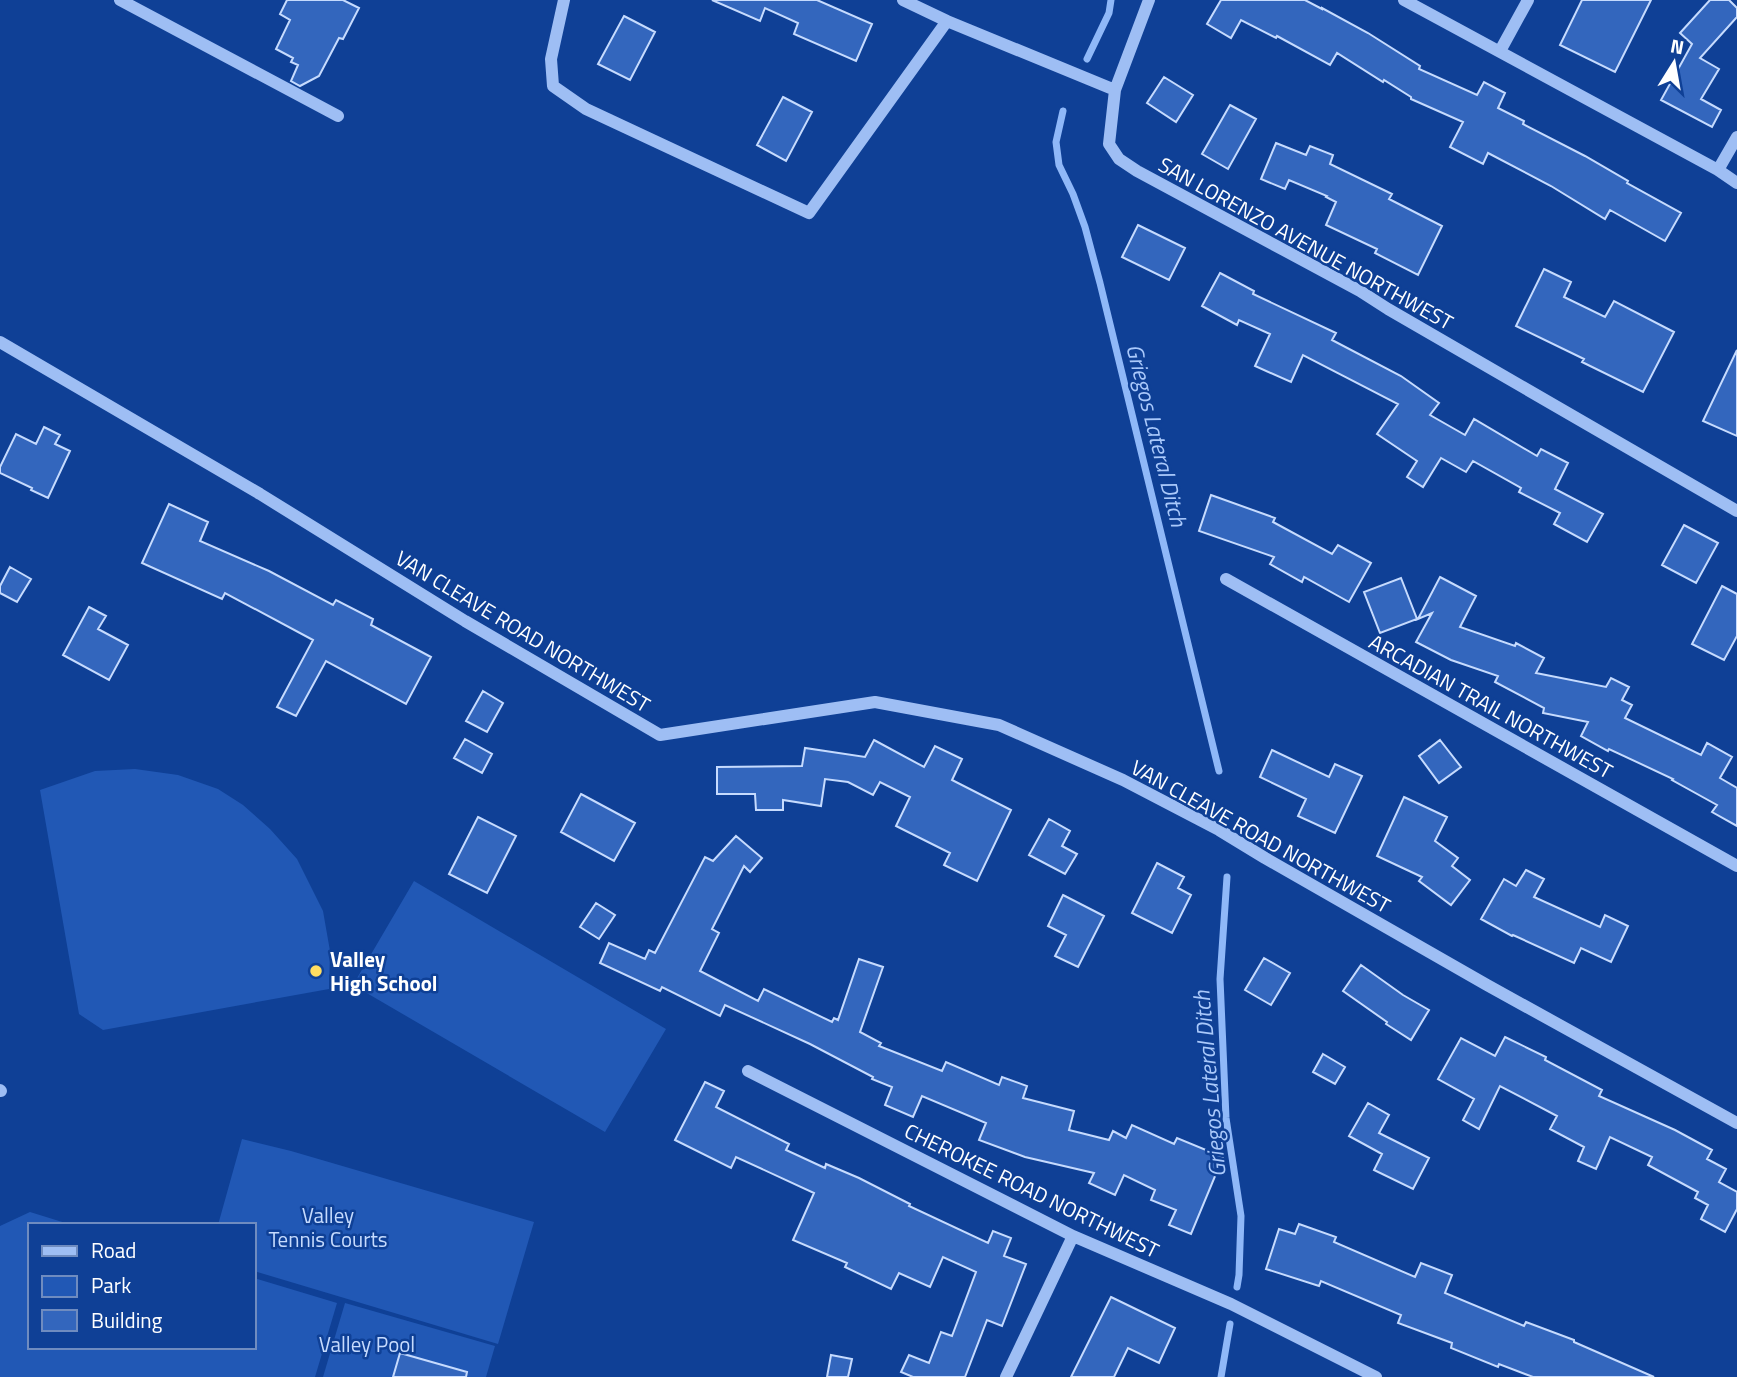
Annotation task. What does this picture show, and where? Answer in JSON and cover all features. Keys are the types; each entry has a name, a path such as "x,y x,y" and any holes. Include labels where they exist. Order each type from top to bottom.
{"street":[{"path":"120,0 338,116"},
{"path":"564,0 551,59 553,86 586,109 809,213 947,21"},
{"path":"903,0 947,21 1115,90"},
{"name":"SAN LORENZO AVENUE NORTHWEST","path":"1149,0 1115,90 1109,144 1119,159 1360,291 1737,511"},
{"path":"1404,0 1718,170 1737,183"},
{"path":"1500,51 1528,0"},
{"path":"1718,170 1737,137"},
{"name":"VAN CLEAVE ROAD NORTHWEST","path":"0,342 260,494 465,621 660,735 875,702 999,725 1123,780 1219,830 1487,985 1737,1123"},
{"name":"ARCADIAN TRAIL NORTHWEST","path":"1226,579 1737,866"},
{"name":"CHEROKEE ROAD NORTHWEST","path":"748,1071 1073,1236 1231,1304 1376,1377"},
{"path":"1006,1377 1073,1236"}],"green space":[{"path":"135,769 178,775 218,789 243,805 270,829 297,859 323,911 330,951 329,989 103,1030 79,1014 40,790 95,771"},
{"path":"414,881 666,1029 605,1132 353,985"},
{"name":"Valley Tennis Courts","path":"242,1139 534,1222 498,1344 256,1272 256,1223 219,1223"},
{"path":"30,1212 66,1223 28,1223 28,1349 256,1349 256,1279 337,1303 315,1377 0,1377 0,1226"},
{"name":"Valley Pool","path":"345,1303 495,1346 486,1377 323,1377"}],"building":[{"path":"287,0 343,0 359,8 319,76 300,86 291,81 298,65 291,62 293,58 276,49 290,20 280,14"},
{"path":"712,0 817,0 872,24 856,61 794,34 798,23 765,8 760,21"},
{"path":"1221,0 1305,0 1368,33 1420,66 1419,69 1477,95 1484,82 1505,93 1498,108 1681,213 1665,241 1610,210 1605,219 1551,186 1488,153 1483,164 1450,147 1463,122 1411,99 1337,53 1330,65 1241,20 1231,38 1207,24"},
{"path":"1582,0 1651,0 1615,72 1560,45"},
{"path":"1710,0 1729,0 1737,8 1737,17 1700,58 1719,69 1701,99 1721,110 1712,127 1661,100 1692,44 1680,33"},
{"path":"624,16 655,32 630,80 598,64"},
{"path":"1164,77 1193,95 1176,122 1147,103"},
{"path":"783,97 812,112 786,161 757,145"},
{"path":"1230,105 1256,119 1228,169 1202,154"},
{"path":"1276,143 1306,155 1310,146 1333,155 1330,164 1392,194 1389,199 1442,226 1418,275 1375,253 1377,249 1326,225 1336,202 1327,196 1289,180 1285,189 1261,179"},
{"path":"1138,225 1185,248 1169,280 1122,257"},
{"path":"1544,269 1571,282 1564,297 1605,317 1614,301 1674,332 1643,392 1516,326"},
{"path":"1220,273 1254,291 1253,294 1336,333 1332,340 1401,376 1439,403 1430,415 1465,435 1474,419 1537,456 1541,449 1568,463 1555,489 1603,514 1587,542 1554,524 1560,513 1519,492 1521,488 1473,461 1466,472 1441,458 1423,487 1407,477 1417,461 1377,434 1398,404 1303,355 1291,382 1255,366 1270,334 1239,320 1237,325 1202,306"},
{"path":"1737,350 1737,436 1703,421"},
{"path":"44,427 60,435 55,444 70,451 48,498 0,473 0,467 16,434 36,444"},
{"path":"1211,495 1275,518 1273,522 1332,554 1338,545 1371,563 1349,602 1304,577 1302,582 1270,564 1274,557 1199,531"},
{"path":"169,504 208,522 200,541 269,571 333,605 336,600 373,619 371,625 431,657 406,704 326,661 296,716 277,707 313,640 225,593 222,599 142,563"},
{"path":"1684,525 1718,543 1696,583 1662,565"},
{"path":"10,567 31,579 17,602 0,593 0,586"},
{"path":"1440,577 1476,596 1460,627 1515,646 1516,643 1544,658 1536,673 1606,687 1611,678 1629,687 1622,700 1632,705 1625,718 1701,755 1707,743 1732,757 1720,778 1737,788 1737,826 1712,812 1717,805 1673,779 1609,749 1608,751 1581,736 1588,722 1543,713 1544,708 1495,682 1498,676 1451,660 1416,642 1432,613 1418,619"},
{"path":"1401,578 1417,619 1380,633 1364,592"},
{"path":"1722,586 1737,594 1737,636 1724,660 1692,644"},
{"path":"89,607 106,616 98,629 128,645 109,680 63,655"},
{"path":"483,691 503,703 487,732 466,721"},
{"path":"465,739 492,754 482,773 454,758"},
{"path":"874,740 924,767 935,746 962,759 952,780 1011,810 977,881 944,865 950,853 896,826 910,797 880,782 873,795 848,782 825,779 821,806 783,800 783,810 756,810 755,794 717,794 717,767 802,766 805,748 865,757"},
{"path":"1440,740 1461,767 1439,783 1419,756"},
{"path":"1272,750 1329,777 1335,764 1362,776 1335,833 1298,816 1306,799 1260,777"},
{"path":"581,794 635,823 614,861 561,832"},
{"path":"1404,797 1447,817 1435,841 1458,858 1452,866 1470,880 1451,905 1419,881 1422,877 1377,856"},
{"path":"478,817 516,836 487,893 449,874"},
{"path":"1049,819 1070,831 1062,846 1077,854 1065,874 1029,855"},
{"path":"736,836 762,858 750,872 744,866 712,929 719,933 700,971 758,1001 764,989 832,1022 834,1018 838,1020 859,959 883,967 860,1032 881,1043 879,1046 942,1071 946,1062 999,1085 1002,1077 1027,1086 1023,1098 1074,1111 1069,1130 1109,1140 1113,1131 1126,1138 1132,1125 1174,1144 1177,1138 1223,1157 1191,1234 1169,1225 1176,1210 1151,1200 1155,1190 1124,1175 1115,1195 1089,1183 1094,1173 1025,1157 979,1140 986,1123 922,1096 913,1117 885,1105 892,1087 872,1079 873,1077 810,1044 725,1005 720,1016 662,987 660,991 600,963 609,943 645,959 649,950 655,953 705,857 713,861"},
{"path":"1157,863 1184,877 1178,888 1191,895 1172,933 1132,913"},
{"path":"1526,870 1544,879 1534,897 1600,927 1605,915 1628,926 1611,962 1581,948 1574,963 1512,936 1481,919 1504,879 1516,886"},
{"path":"1063,895 1104,916 1078,967 1055,956 1066,935 1048,926"},
{"path":"596,903 615,915 599,939 580,927"},
{"path":"1264,958 1290,973 1271,1005 1245,990"},
{"path":"1361,965 1429,1010 1411,1040 1343,991"},
{"path":"1505,1037 1546,1057 1545,1060 1602,1090 1599,1096 1712,1150 1707,1159 1726,1169 1719,1182 1737,1192 1737,1209 1725,1232 1701,1219 1708,1205 1695,1198 1698,1192 1648,1165 1652,1157 1610,1137 1596,1169 1578,1161 1584,1147 1550,1129 1557,1116 1500,1086 1479,1129 1463,1120 1474,1099 1438,1079 1461,1038 1495,1056"},
{"path":"1323,1054 1345,1067 1335,1084 1313,1072"},
{"path":"705,1082 724,1091 716,1107 789,1144 786,1150 825,1168 826,1164 859,1178 910,1204 909,1206 988,1243 993,1231 1011,1238 1004,1256 1026,1264 1002,1326 987,1320 965,1377 913,1377 901,1372 909,1355 929,1363 941,1332 952,1336 976,1272 943,1257 930,1287 899,1273 891,1289 845,1267 847,1263 793,1240 814,1193 736,1157 731,1168 675,1140"},
{"path":"1368,1103 1389,1115 1379,1133 1429,1158 1413,1189 1374,1170 1382,1154 1349,1136"},
{"path":"1299,1224 1336,1237 1334,1242 1415,1277 1421,1263 1452,1275 1445,1293 1524,1326 1526,1322 1574,1340 1654,1377 1533,1377 1499,1364 1498,1367 1451,1348 1452,1343 1398,1323 1401,1315 1321,1281 1319,1286 1266,1269 1279,1229 1295,1234"},
{"path":"1111,1297 1175,1328 1159,1363 1128,1348 1114,1377 1071,1377"},
{"path":"400,1353 467,1372 466,1377 393,1377"},
{"path":"831,1355 852,1359 848,1377 827,1377"}],"waterway":[{"name":"Griegos Lateral Ditch","path":"1087,59 1109,13 1111,0"},
{"name":"Griegos Lateral Ditch","path":"1063,111 1056,142 1059,165 1085,227 1100,283 1219,771"},
{"name":"Griegos Lateral Ditch","path":"1227,877 1220,979 1226,1118 1241,1216 1237,1287"},
{"name":"Griegos Lateral Ditch","path":"1221,1377 1230,1324"}],"place":[{"name":"Valley High School","path":"316,971"}]}
